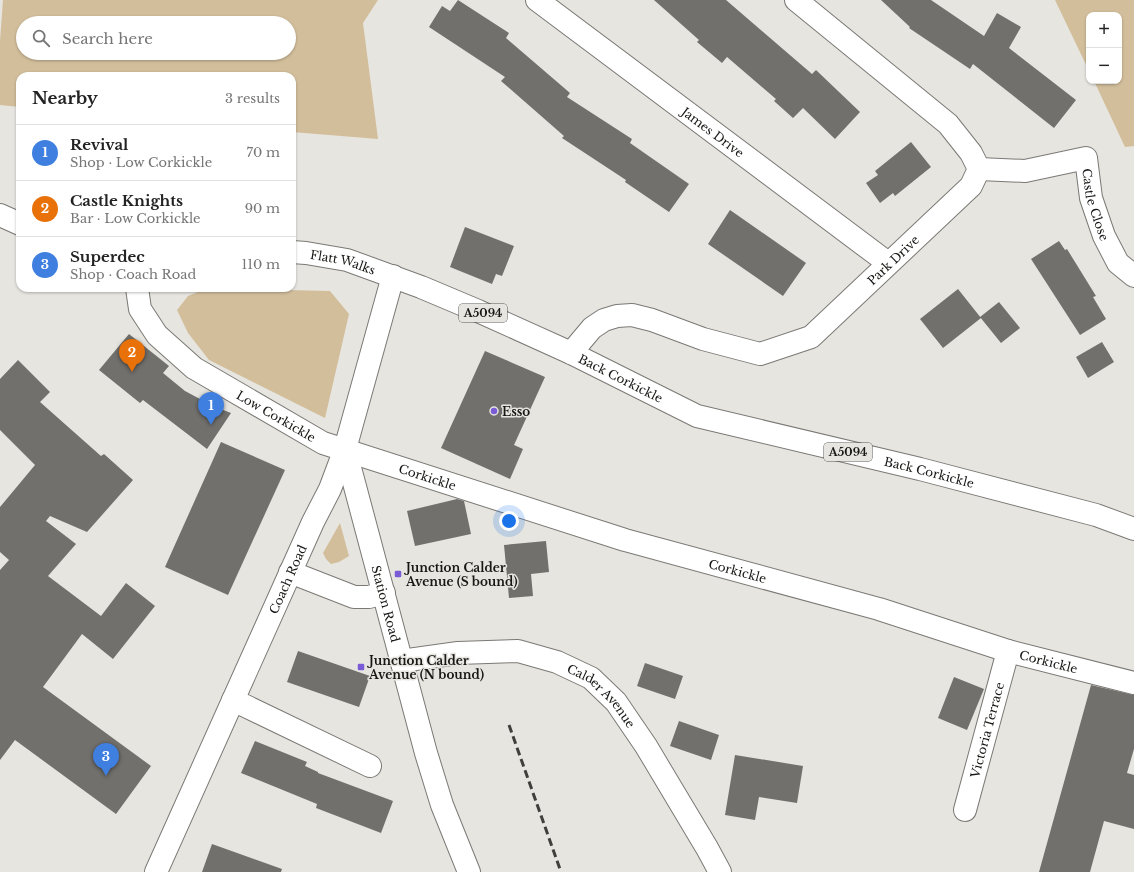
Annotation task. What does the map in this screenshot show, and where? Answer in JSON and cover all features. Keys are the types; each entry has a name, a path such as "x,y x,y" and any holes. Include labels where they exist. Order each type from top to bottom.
{"street":[{"name":"James Drive","path":"537,0 888,263"},
{"path":"796,0 948,124 971,153 979,169"},
{"name":"Castle Close","path":"979,169 1025,171 1086,158 1091,198 1104,236 1118,263 1134,276"},
{"name":"Park Drive","path":"571,353 592,328 604,320 617,316 632,315 652,320 702,339 760,354 811,337 971,186 979,169"},
{"path":"0,216 16,222"},
{"name":"Flatt Walks","path":"296,252 347,260 393,276"},
{"name":"A5094","path":"393,276 478,311 571,353"},
{"name":"Coach Road","path":"156,872 290,572 330,489 344,449 393,276"},
{"name":"Low Corkickle","path":"137,292 140,309 158,335 194,368 323,443 344,449"},
{"name":"Back Corkickle","path":"571,353 697,416 920,469 1096,515 1134,529"},
{"name":"Station Road","path":"344,449 426,753 442,805 469,872"},
{"name":"Corkickle","path":"344,449 626,540 879,609 1008,651 1134,683"},
{"path":"290,572 354,596 369,597 384,593"},
{"name":"Calder Avenue","path":"401,661 458,653 518,651 557,662 591,678 616,702 646,746 720,872"},
{"name":"Victoria Terrace","path":"965,810 1008,651"},
{"path":"233,700 370,766"}],"shaded area":[{"path":"3,0 378,0 363,23 378,139 296,132 296,72 16,72 16,107 0,105 0,41"},
{"path":"1055,0 1134,0 1134,146 1125,147 1095,84 1122,84 1122,12 1086,12 1086,65"},
{"path":"330,291 349,314 325,418 209,360 188,333 177,310 188,296 198,292"},
{"path":"340,523 349,556 339,562 331,564 323,553"}],"building":[{"path":"458,0 509,33 506,38 570,93 567,97 632,139 630,143 689,184 669,212 625,182 626,180 562,138 564,136 501,81 505,77 429,27 442,6 450,11"},
{"path":"654,0 726,0 812,74 816,70 860,112 835,139 803,108 793,118 774,101 776,99 727,57 722,63 697,42 699,40"},
{"path":"881,0 931,0 984,36 997,13 1021,27 1009,48 1076,100 1054,128 973,64 970,69 909,28 910,27"},
{"path":"911,142 931,167 895,196 893,193 880,203 866,183 878,175 875,171"},
{"path":"730,210 806,263 783,296 708,244"},
{"path":"465,227 514,246 502,276 496,274 492,284 450,267"},
{"path":"1059,241 1065,250 1067,249 1096,296 1093,297 1106,319 1080,335 1031,259"},
{"path":"958,289 981,318 943,348 920,319"},
{"path":"999,302 1020,328 1001,343 980,317"},
{"path":"129,334 169,366 163,373 185,391 213,406 231,413 207,449 143,400 140,403 99,370"},
{"path":"1102,342 1114,362 1088,378 1076,357"},
{"name":"Esso","path":"485,351 545,377 514,445 523,449 510,479 441,448"},
{"path":"18,360 50,392 40,402 101,456 104,454 133,480 87,532 50,516 46,521 76,544 48,576 101,616 126,583 155,606 113,659 82,634 43,687 151,766 116,814 15,740 0,760 0,570 9,560 0,552 0,507 35,465 0,430 0,379"},
{"path":"221,442 285,470 228,595 165,567"},
{"path":"457,499 464,501 471,534 415,546 407,511"},
{"path":"546,541 549,572 531,574 533,596 509,598 504,545"},
{"path":"298,651 370,676 359,707 287,682"},
{"path":"645,663 683,676 675,699 637,686"},
{"path":"954,677 984,689 967,730 938,718"},
{"path":"1091,685 1134,695 1134,749 1127,773 1134,775 1134,829 1104,821 1090,872 1039,872"},
{"path":"679,721 719,735 711,760 670,746"},
{"path":"255,741 307,762 305,766 318,773 393,801 381,833 316,808 317,804 241,773"},
{"path":"735,755 803,766 797,803 759,797 755,820 725,815"},
{"path":"212,844 282,869 281,872 202,872"}],"railway":[{"path":"509,725 561,872"}],"place":[{"name":"Castle Knights","path":"132,372"},
{"name":"Esso","path":"494,411"},
{"name":"Revival","path":"211,425"},
{"name":"Junction Calder Avenue (S bound)","path":"398,574"},
{"name":"Junction Calder Avenue (N bound)","path":"361,667"},
{"name":"Superdec","path":"106,776"}]}
